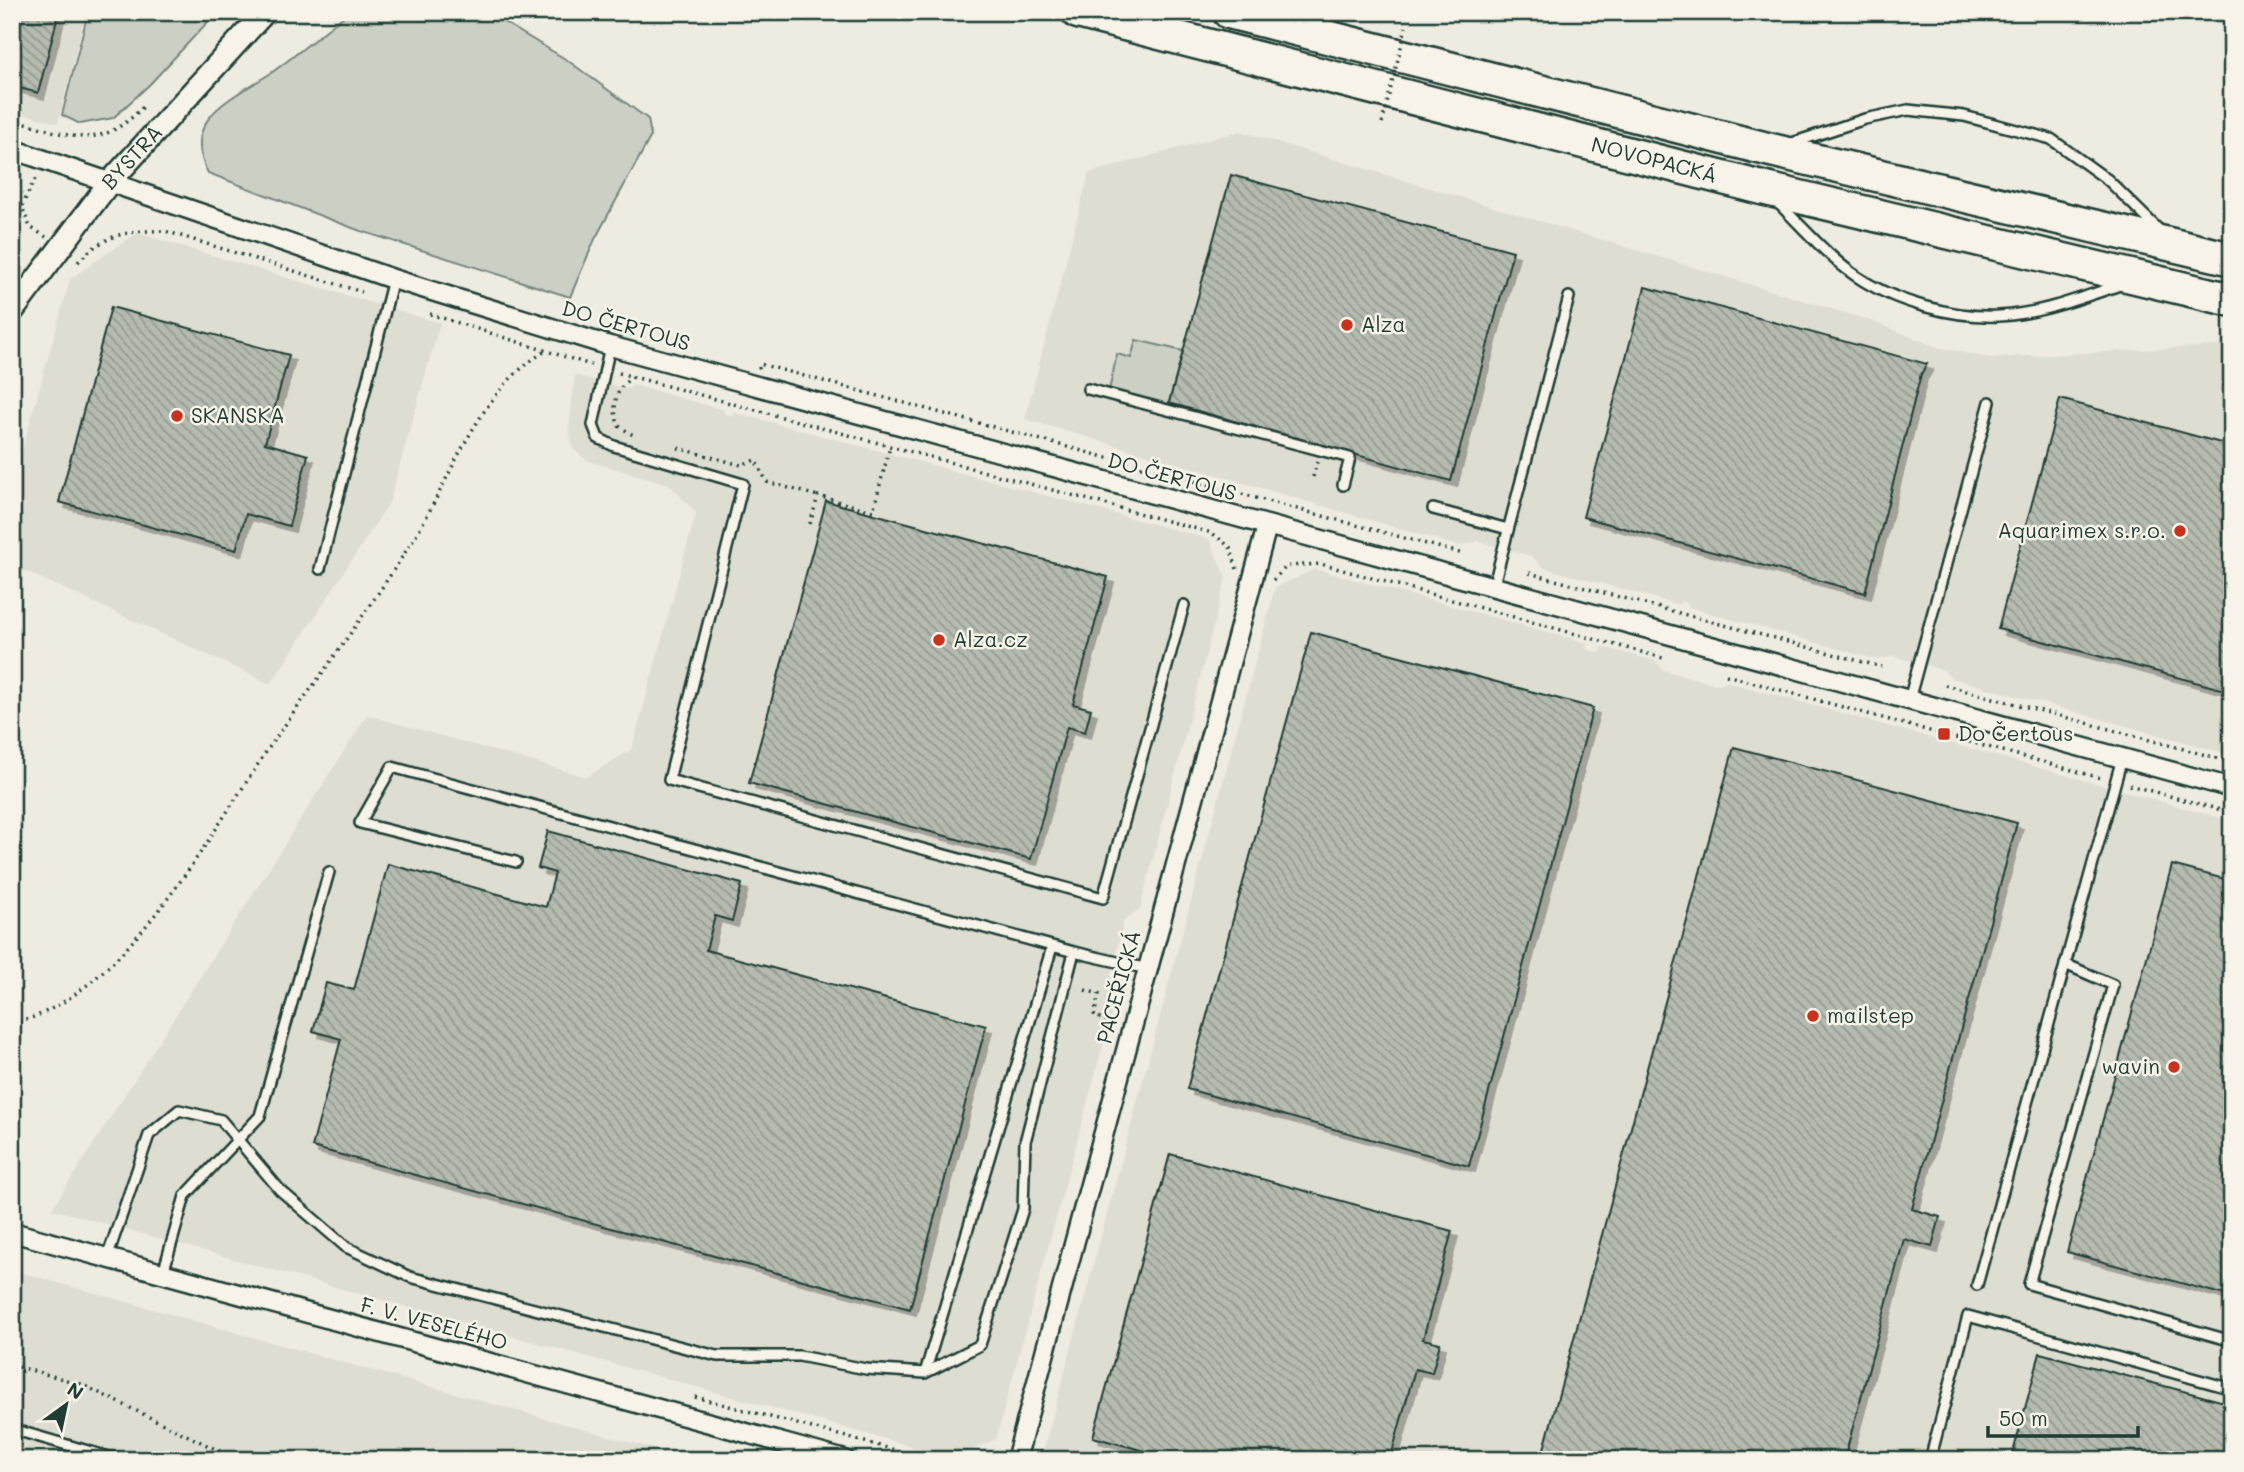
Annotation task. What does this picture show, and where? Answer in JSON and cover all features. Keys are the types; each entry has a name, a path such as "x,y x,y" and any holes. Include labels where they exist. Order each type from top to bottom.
{"highway":[{"name":"NOVOPACKÁ","path":"1078,12 1762,188 2232,300"},
{"name":"NOVOPACKÁ","path":"1228,12 1771,150 2232,259"}],"street":[{"name":"BYSTRÁ","path":"12,312 109,183 265,12"},
{"name":"DO ČERTOUS","path":"12,149 393,279 610,346 2232,788"},
{"name":"PACEŘICKÁ","path":"1016,1460 1266,526"},
{"name":"F. V. VESELÉHO","path":"12,1233 845,1460"}],"lane":[{"path":"1771,150 1865,119 1908,110 1964,116 2051,139 2108,180 2173,245"},
{"path":"1762,188 1855,276 1885,292 1932,306 1998,316 2046,308 2139,279"},
{"path":"320,569 393,279"},
{"path":"1493,587 1569,297"},
{"path":"610,346 593,425 598,438 614,446 743,484 668,780 1103,898 1184,605"},
{"path":"1088,389 1350,458 1343,485"},
{"path":"1909,700 1990,402"},
{"path":"1433,509 1508,529"},
{"path":"1977,1285 2122,758"},
{"path":"516,863 360,823 392,766 1074,953 1148,969"},
{"path":"163,1273 185,1196 260,1116 330,872"},
{"path":"925,1373 1052,947"},
{"path":"107,1258 149,1135 179,1110 221,1120 280,1190 346,1247 410,1278 717,1356 799,1356 866,1369 925,1373 980,1345 1023,1209 1025,1142 1074,953"},
{"path":"2065,964 2113,985 2029,1284 2232,1341"},
{"path":"1930,1460 1968,1316 2232,1389"},
{"path":"12,1429 119,1460"}],"path":[{"path":"1382,123 1406,27"},
{"path":"12,119 82,137 97,138 127,124 144,106"},
{"path":"35,180 22,207 30,228 76,263 113,234 136,230 165,231 362,292"},
{"path":"12,204 22,207"},
{"path":"430,314 604,369 1212,533 1230,547 1234,568 1273,579"},
{"path":"12,1024 31,1020 69,1000 150,923 412,541 479,423 519,370 547,351"},
{"path":"754,387 760,364 1460,554"},
{"path":"633,377 620,387 614,407 618,426 635,436"},
{"path":"675,447 741,465 755,460 767,482 873,511 890,447"},
{"path":"810,524 818,496"},
{"path":"1269,593 1273,579 1286,566 1321,564 1663,658"},
{"path":"1530,573 1882,667"},
{"path":"1726,675 2232,813"},
{"path":"1945,685 2232,762"},
{"path":"1085,990 1099,994 1094,1016 1113,1021 1110,1031"},
{"path":"12,1365 81,1384 238,1460"}],"shaded area":[{"path":"12,12 86,12 58,123 12,111"},
{"path":"88,12 217,12 150,84 113,118 80,124 62,115"},
{"path":"349,12 487,12 567,60 648,119 651,136 595,239 570,297 358,230 208,173 201,154 200,138 205,124 214,112 281,66"},
{"path":"1240,131 1869,320 1937,347 1990,358 2232,345 2232,755 1951,678 1943,670 1893,656 1878,660 1688,607 1689,604 1681,601 1680,605 1544,568 1531,556 1478,541 1459,546 1025,419 1089,173"},
{"path":"137,233 440,323 389,503 271,684 12,565 12,487 70,279"},
{"path":"1136,340 1183,351 1168,405 1109,391 1117,354 1131,358"},
{"path":"575,375 628,389 634,385 724,410 724,413 732,416 733,412 1209,539 1226,578 1140,909 1124,920 1109,983 1115,1001 996,1439 954,1458 52,1209 367,715 587,777 632,749 696,513 669,484 588,461 573,449 569,429"},
{"path":"1315,569 1588,643 1586,649 1600,653 1602,647 1655,661 1664,670 1715,684 1728,682 2232,821 2232,1460 1041,1460 1275,588"},
{"path":"12,1270 694,1460 12,1460"}],"building":[{"path":"12,12 59,12 38,93 12,86"},
{"path":"1231,175 1513,251 1451,481 1169,403"},
{"path":"1645,287 1927,364 1921,374 1865,593 1583,517"},
{"name":"SKANSKA","path":"111,307 289,355 265,443 308,455 289,526 246,514 236,550 59,502"},
{"path":"2060,399 2232,446 2232,692 1998,629"},
{"name":"Alza.cz","path":"826,501 1108,577 1073,704 1091,709 1085,732 1067,727 1031,859 749,783"},
{"path":"1311,632 1593,708 1469,1166 1187,1089"},
{"name":"mailstep","path":"1734,747 2017,823 1912,1209 1940,1217 1932,1247 1904,1239 1844,1460 1541,1460"},
{"path":"548,831 742,884 732,921 715,916 706,950 986,1026 910,1309 312,1147 341,1039 313,1031 326,983 354,990 388,864 546,907 555,873 538,868"},
{"name":"wavin","path":"2172,865 2232,881 2232,1297 2067,1252"},
{"path":"1170,1154 1452,1231 1423,1339 1440,1343 1432,1373 1415,1369 1390,1460 1178,1460 1093,1437"},
{"path":"2040,1353 2232,1404 2232,1460 2011,1460"}],"place":[{"name":"Alza","path":"1347,325"},
{"name":"SKANSKA","path":"177,416"},
{"name":"Aquarimex s.r.o.","path":"2180,531"},
{"name":"Alza.cz","path":"939,640"},
{"name":"Do Čertous","path":"1944,734"},
{"name":"mailstep","path":"1813,1016"},
{"name":"wavin","path":"2174,1067"}]}
